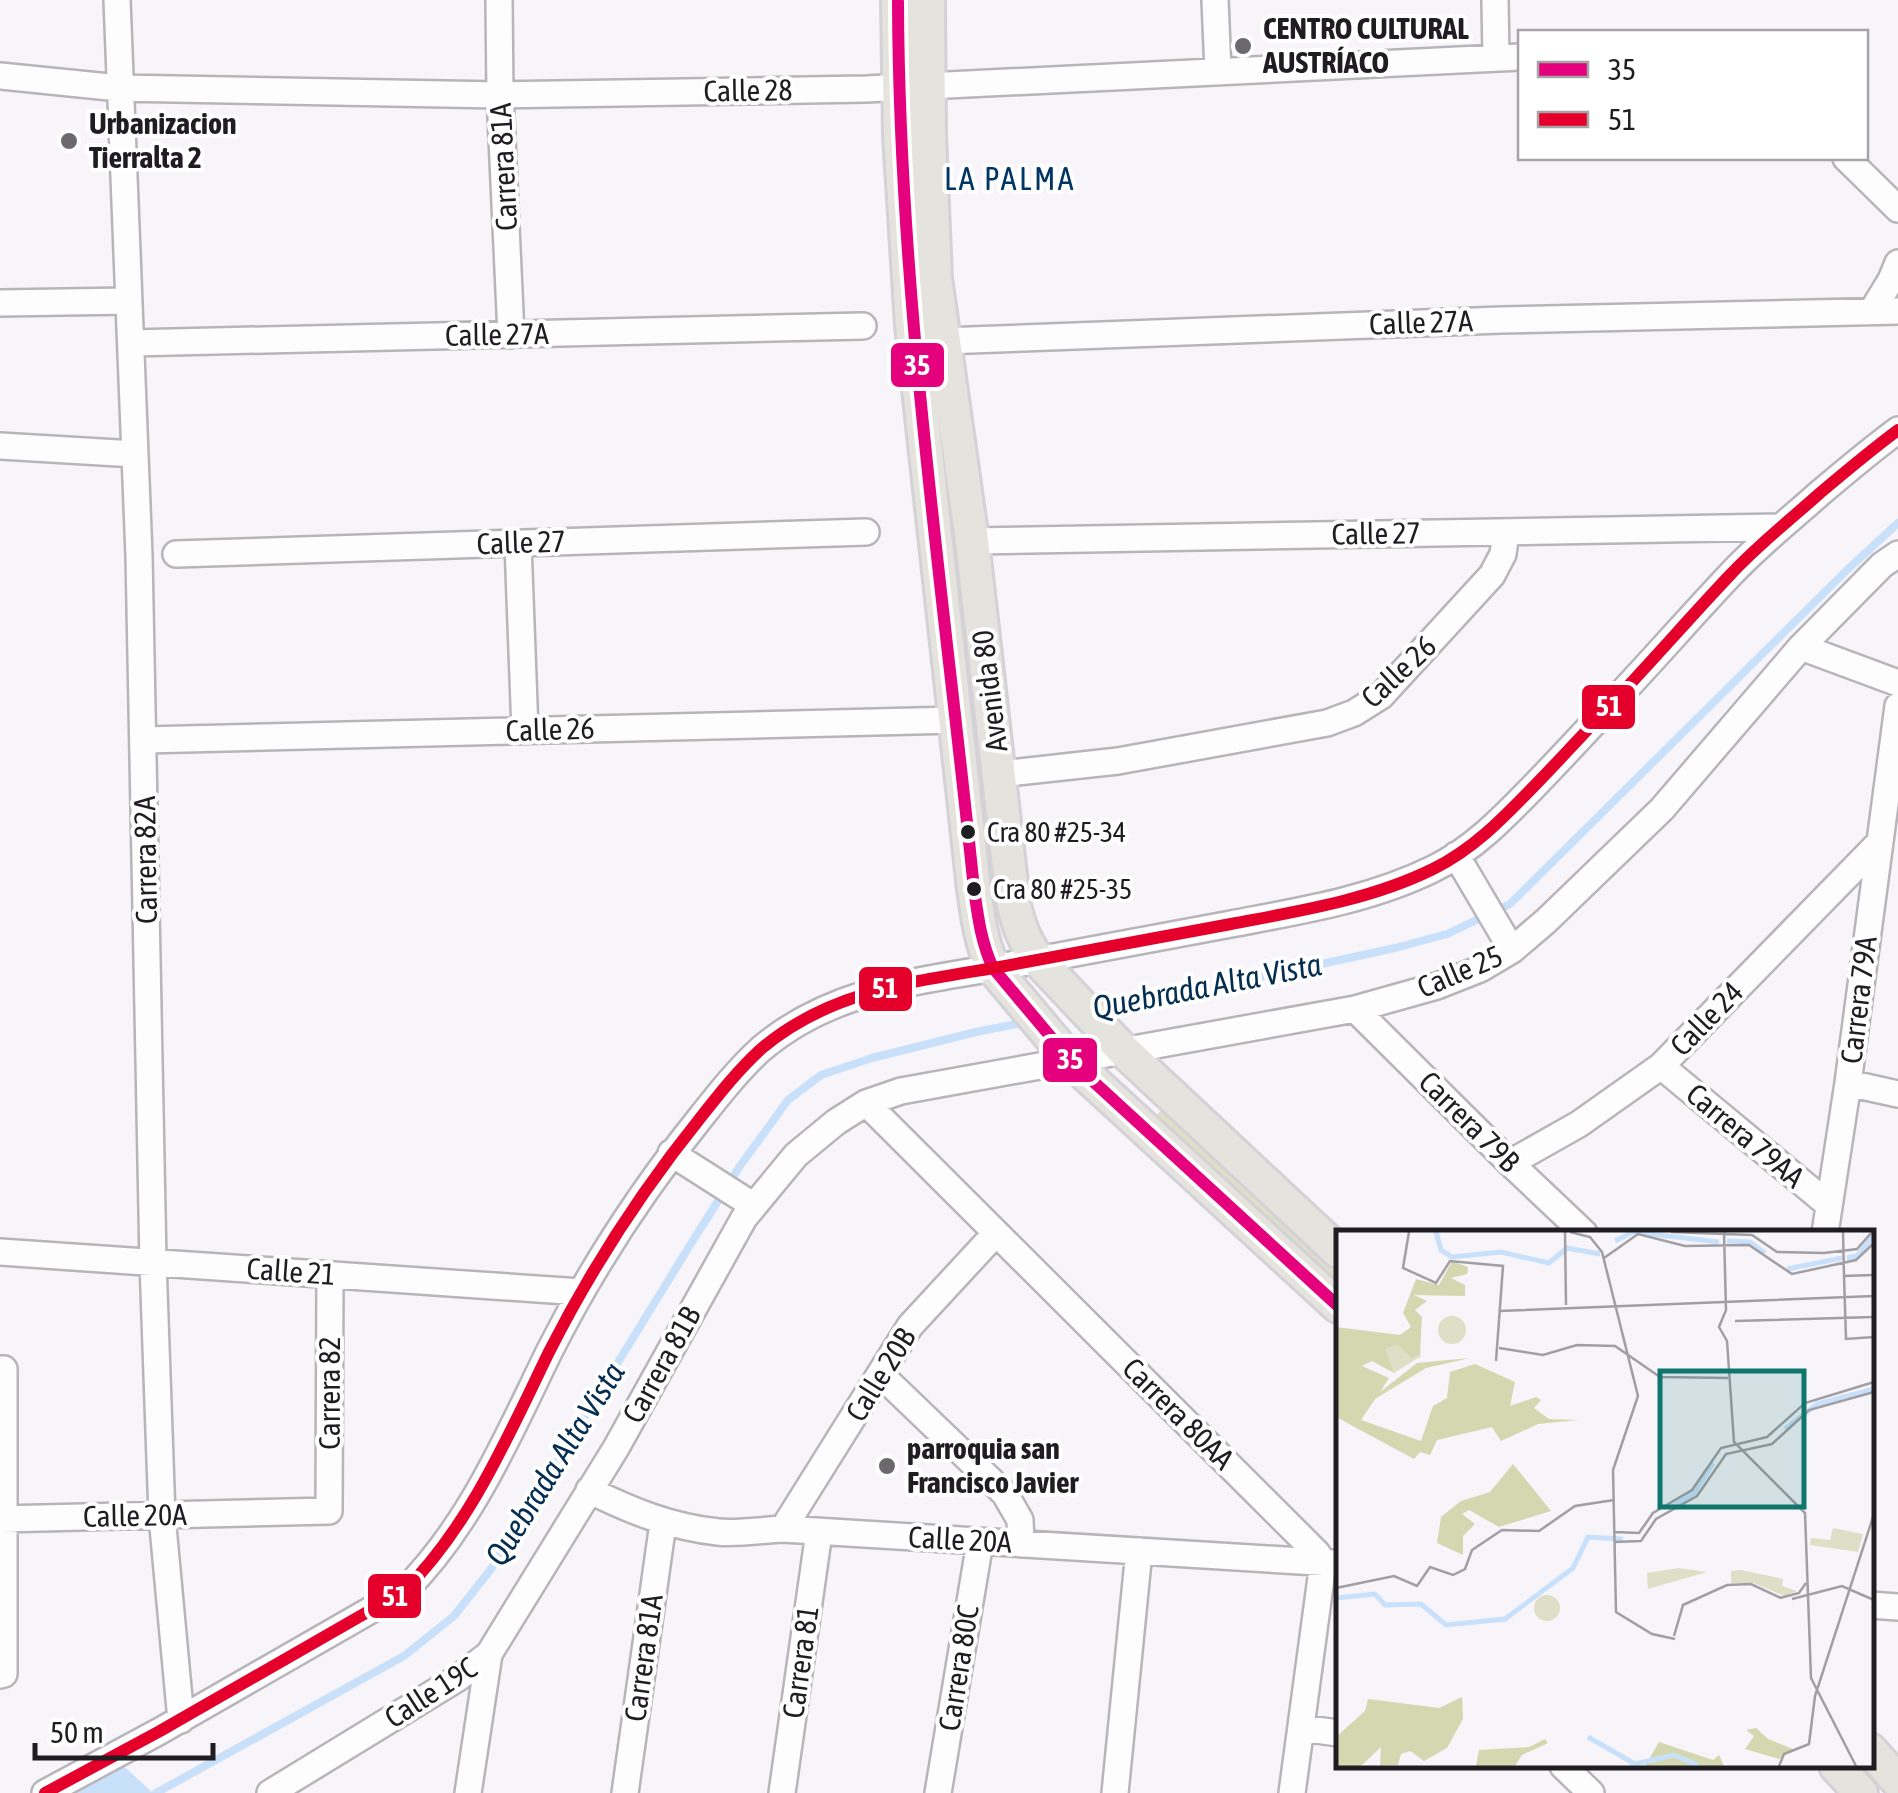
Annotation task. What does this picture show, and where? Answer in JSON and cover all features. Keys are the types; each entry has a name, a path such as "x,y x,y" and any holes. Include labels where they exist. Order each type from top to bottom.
{"main road":[{"name":"Avenida 80","path":"898,0 914,87 1018,927 1038,960 1117,1044 1336,1249"},
{"name":"Avenida 80","path":"928,0 914,87 903,210 980,932 1002,979 1064,1053 1336,1304"},
{"path":"1873,1753 1898,1781"},
{"path":"1838,1768 1861,1793"}],"street":[{"name":"Carrera 82A","path":"117,0 144,740 153,1262 162,1516 181,1720"},
{"name":"Carrera 81A","path":"498,0 512,334"},
{"path":"1215,0 1218,72"},
{"path":"1495,0 1508,58"},
{"name":"Calle 28","path":"0,76 119,88 500,95 914,87 1508,58"},
{"path":"1848,160 1898,209"},
{"path":"1885,311 1898,263"},
{"path":"0,303 130,302"},
{"name":"Calle 27A","path":"944,341 1502,320 1885,311"},
{"name":"Calle 27A","path":"132,343 863,326"},
{"path":"44,1793 181,1720 404,1591 438,1552 467,1508 581,1292 671,1163 726,1086 757,1053 807,1016 835,1003 926,979 1002,979 1038,960 1333,904 1410,879 1456,856 1489,832 1734,571 1861,457 1898,430"},
{"path":"0,446 134,454"},
{"name":"Calle 27","path":"972,541 1780,527"},
{"name":"Calle 27","path":"176,554 866,532"},
{"name":"Calle 26","path":"1000,774 1118,761 1328,722 1354,713 1381,696 1492,575 1503,554 1506,532"},
{"path":"518,544 525,731"},
{"name":"Calle 25","path":"866,1103 901,1090 1064,1053 1355,1009 1437,986 1480,969 1512,950 1546,921 1662,810 1801,647 1882,564 1898,554"},
{"path":"1801,647 1898,682"},
{"name":"Carrera 79A","path":"1825,1230 1898,706"},
{"name":"Calle 26","path":"144,740 956,720"},
{"name":"Calle 24","path":"1510,1163 1579,1124 1661,1066 1879,843"},
{"path":"1456,856 1512,950"},
{"name":"Carrera 79B","path":"1355,1009 1581,1230"},
{"name":"Carrera 79AA","path":"1661,1066 1829,1205"},
{"path":"1848,1083 1898,1094"},
{"name":"Carrera 81B","path":"489,1654 616,1448 744,1209 796,1155 866,1103"},
{"name":"Carrera 80AA","path":"866,1103 1330,1563"},
{"path":"671,1163 744,1209"},
{"name":"Calle 20B","path":"783,1529 910,1326 996,1232"},
{"name":"Calle 21","path":"0,1252 581,1292"},
{"name":"Carrera 82","path":"329,1511 330,1275"},
{"path":"2,1369 2,1674"},
{"path":"880,1374 1005,1494 1020,1520 1021,1544"},
{"name":"Calle 20A","path":"589,1490 663,1523 722,1532 783,1529 1330,1563"},
{"name":"Calle 20A","path":"2,1519 329,1511"},
{"name":"Carrera 81A","path":"625,1793 663,1523"},
{"name":"Carrera 81","path":"782,1793 819,1532"},
{"name":"Carrera 80C","path":"938,1793 980,1542"},
{"path":"1115,1793 1140,1552"},
{"path":"1292,1793 1330,1563"},
{"path":"1873,1605 1898,1608"},
{"path":"468,1793 489,1654"},
{"name":"Calle 19C","path":"270,1793 458,1678 489,1654"},
{"path":"1301,1728 1336,1733"},
{"path":"1565,1768 1591,1793"}],"green space":[{"path":"1165,1106 1336,1265 1336,1290 1153,1119"}],"water":[{"path":"104,1748 153,1793 40,1793"}],"waterway":[{"name":"Quebrada Alta Vista","path":"1099,1009 1395,948 1447,934 1510,904 1898,523"},
{"name":"Quebrada Alta Vista","path":"156,1793 404,1656 454,1616 491,1569 740,1166 788,1100 821,1075 872,1058 1026,1022"}],"transit line":[{"name":"35","path":"898,2 906,224 925,446 974,889 986,949 993,968 1071,1061 1336,1304"},
{"name":"51","path":"45,1793 404,1591 449,1538 468,1508 565,1321 638,1201 730,1082 761,1049 814,1014 871,992 1308,909 1384,889 1449,861 1516,805 1752,552 1898,430"}],"place":[{"name":"CENTRO CULTURAL AUSTRÍACO","path":"1243,46"},
{"name":"Urbanizacion Tierralta 2","path":"69,141"},
{"name":"Cra 80 #25-34","path":"968,832"},
{"name":"Cra 80 #25-35","path":"974,889"},
{"name":"parroquia san Francisco Javier","path":"887,1466"}],"district":[{"name":"LA PALMA","path":"1010,179"}]}
